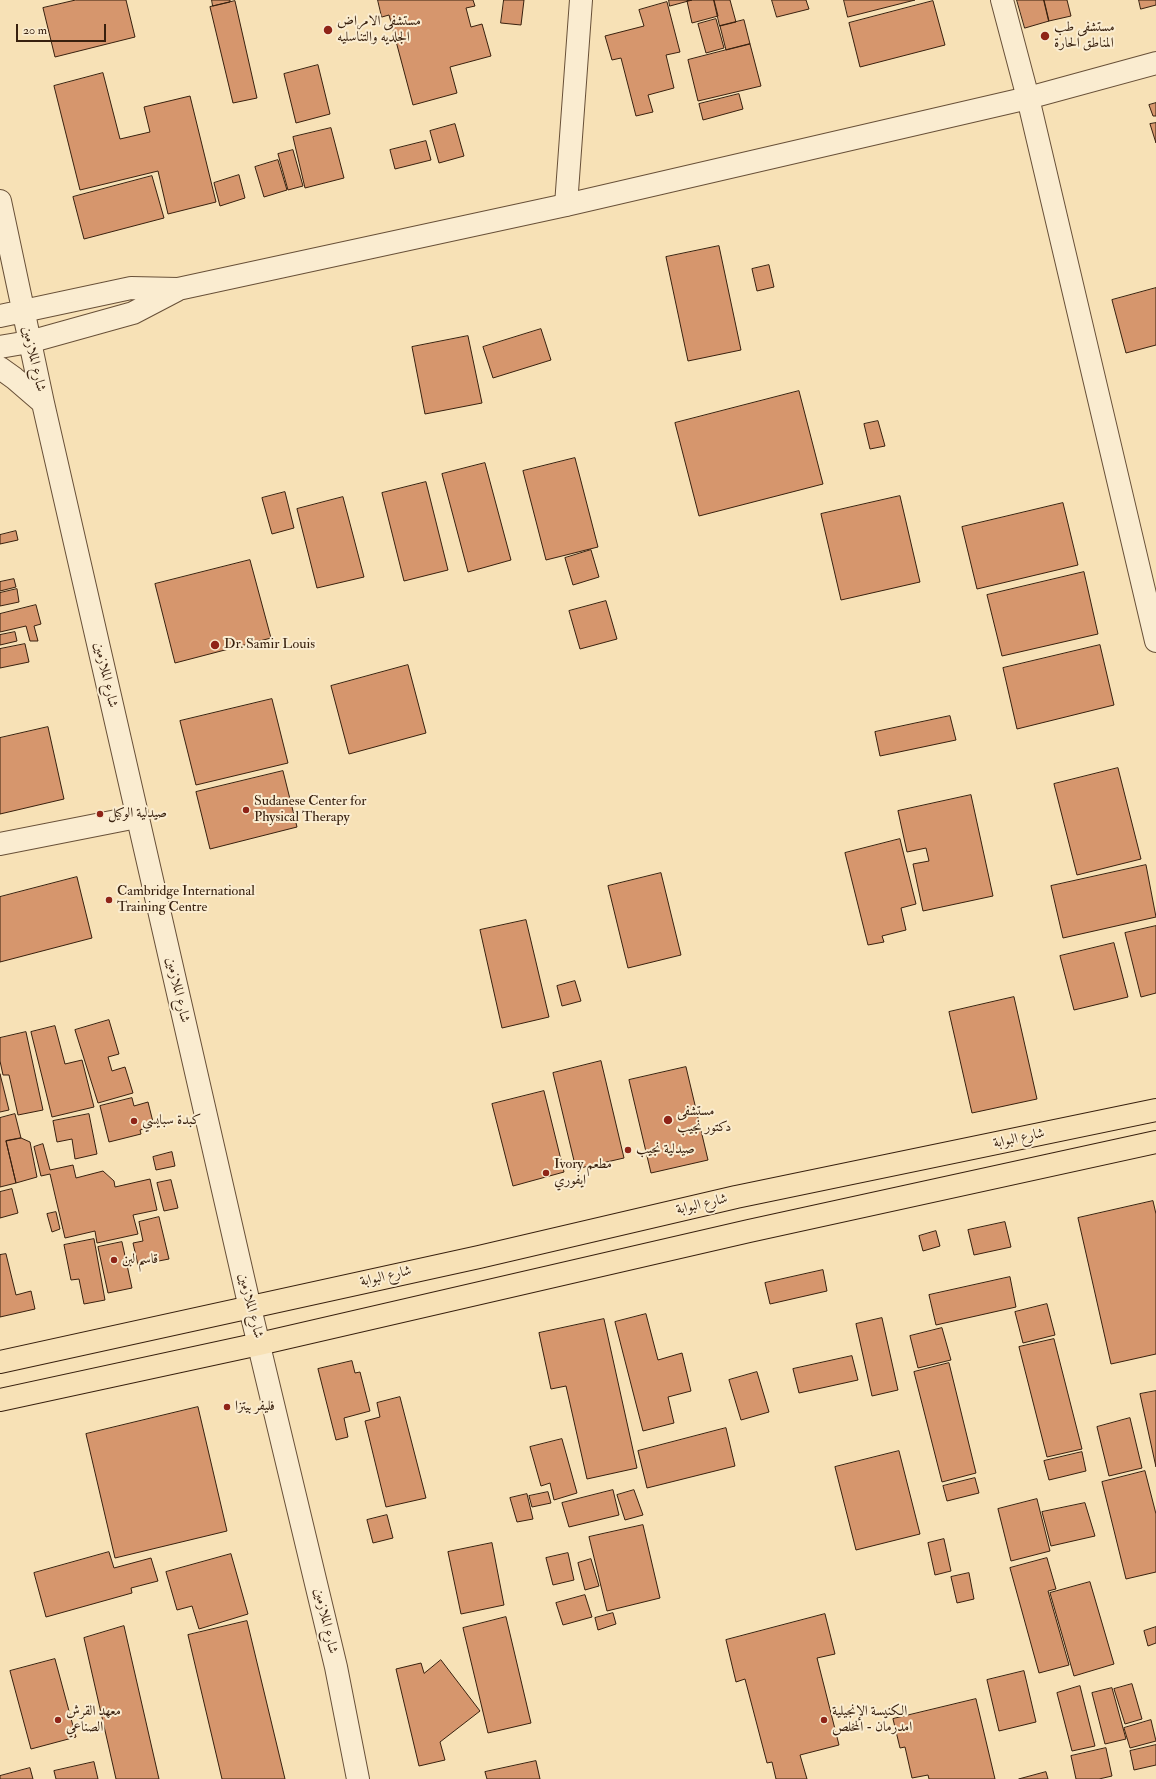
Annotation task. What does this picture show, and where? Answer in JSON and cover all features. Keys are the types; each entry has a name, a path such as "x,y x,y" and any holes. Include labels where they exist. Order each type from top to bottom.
{"main road":[{"name":"شارع البوابة","path":"0,1362 250,1308 744,1196 1156,1110"},
{"path":"0,1400 259,1344 749,1231 1156,1142"}],"street":[{"path":"566,205 581,0"},
{"path":"1002,0 1028,98 1156,641"},
{"path":"0,316 22,310 131,288 178,289 566,205 1028,98 1156,63"},
{"name":"شارع الملازمين","path":"0,201 29,342 137,817 250,1308 336,1667 358,1779"},
{"path":"0,347 29,342 133,313 178,289"},
{"path":"0,368 43,403"},
{"path":"0,844 137,817"}],"building":[{"path":"76,0 126,0 135,37 55,57 43,8"},
{"path":"212,0 230,0 230,2 213,6"},
{"path":"378,0 473,0 475,6 466,8 471,27 482,24 491,56 450,67 457,93 413,105 389,15 382,17"},
{"path":"504,0 524,0 521,25 501,23"},
{"path":"669,0 692,0 670,6"},
{"path":"714,0 718,16 692,23 687,1"},
{"path":"714,0 730,0 736,22 720,26"},
{"path":"772,0 806,0 809,9 777,17"},
{"path":"844,0 915,0 848,17"},
{"path":"1017,0 1044,0 1049,21 1025,28"},
{"path":"1044,0 1067,0 1071,16 1049,21"},
{"path":"1139,0 1156,0 1156,5 1141,9"},
{"path":"235,1 257,98 233,103 210,7"},
{"path":"933,1 945,45 860,67 849,23"},
{"path":"667,2 680,52 666,55 674,88 648,95 653,112 636,116 621,58 612,60 605,36 644,26 639,10"},
{"path":"716,19 724,48 706,53 698,24"},
{"path":"744,20 750,44 726,50 720,26"},
{"path":"750,44 761,86 698,101 688,60"},
{"path":"318,65 330,114 296,123 284,74"},
{"path":"103,73 120,139 150,132 144,107 190,96 216,202 168,214 158,171 80,190 54,86"},
{"path":"739,94 743,109 703,120 699,104"},
{"path":"1156,103 1156,116 1153,116 1149,105"},
{"path":"1156,123 1156,143 1150,124"},
{"path":"455,124 464,156 439,163 430,131"},
{"path":"331,128 344,178 305,188 293,137"},
{"path":"426,141 431,160 395,169 390,150"},
{"path":"293,150 303,186 288,190 278,154"},
{"path":"278,160 287,190 264,197 255,167"},
{"path":"239,175 245,198 220,206 214,183"},
{"path":"152,176 164,218 84,239 73,197"},
{"path":"719,246 741,350 688,361 666,257"},
{"path":"769,265 774,287 757,291 752,269"},
{"path":"1156,288 1156,345 1126,353 1112,300"},
{"path":"541,329 551,360 493,378 483,347"},
{"path":"468,336 482,403 425,414 412,347"},
{"path":"799,391 823,484 699,516 675,423"},
{"path":"878,421 885,446 870,449 864,424"},
{"path":"575,458 598,547 546,560 523,471"},
{"path":"485,463 511,560 468,572 442,474"},
{"path":"426,482 448,570 404,581 382,493"},
{"path":"285,492 294,528 272,534 262,498"},
{"path":"900,496 920,582 841,600 821,514"},
{"path":"343,497 364,577 317,588 297,509"},
{"path":"1063,503 1078,565 977,589 962,527"},
{"path":"16,531 18,540 0,544 0,535"},
{"path":"591,550 599,577 573,585 565,558"},
{"path":"250,560 271,638 175,663 155,584"},
{"path":"1084,572 1098,634 1002,656 987,595"},
{"path":"14,579 16,587 0,591 0,582"},
{"path":"17,589 19,602 0,606 0,593"},
{"path":"606,601 617,639 580,649 569,611"},
{"path":"36,605 41,624 34,626 38,641 30,641 26,626 0,632 0,614"},
{"path":"15,632 17,641 0,645 0,635"},
{"path":"25,644 29,662 0,668 0,649"},
{"path":"1100,645 1114,705 1017,729 1003,668"},
{"path":"408,665 426,733 349,754 331,686"},
{"path":"272,699 288,763 196,785 180,721"},
{"path":"950,716 956,740 880,756 875,732"},
{"path":"48,727 64,799 0,814 0,738"},
{"path":"1118,768 1141,859 1077,875 1054,784"},
{"name":"Sudanese Center for Physical Therapy","path":"283,771 297,827 210,849 196,792"},
{"path":"971,795 993,896 923,911 913,864 929,861 926,848 907,852 898,811"},
{"path":"900,839 916,904 901,908 906,930 882,936 884,942 868,945 845,853"},
{"path":"1146,865 1156,917 1063,938 1051,886"},
{"path":"661,873 681,955 628,968 608,886"},
{"path":"77,877 92,938 0,962 0,897"},
{"path":"526,920 549,1017 502,1028 480,930"},
{"path":"1156,926 1156,993 1141,997 1125,933"},
{"path":"1114,943 1128,997 1074,1010 1060,956"},
{"path":"575,981 581,1001 562,1006 557,986"},
{"path":"1014,997 1037,1099 972,1113 949,1012"},
{"path":"109,1020 119,1054 108,1057 112,1071 125,1067 133,1093 98,1103 75,1030"},
{"path":"55,1026 65,1064 82,1060 94,1107 52,1117 31,1032"},
{"path":"26,1032 43,1110 18,1115 9,1075 3,1075 0,1061 0,1038"},
{"path":"601,1061 624,1158 576,1169 553,1073"},
{"name":"مستشفى دكتور نجيب","path":"686,1067 708,1160 651,1173 629,1080"},
{"path":"0,1074 9,1110 0,1112"},
{"path":"544,1091 564,1172 513,1186 492,1104"},
{"path":"132,1098 134,1106 148,1102 154,1126 140,1130 141,1134 109,1142 100,1106"},
{"path":"15,1114 21,1138 6,1141 16,1183 0,1187 0,1118"},
{"path":"89,1114 97,1154 75,1159 72,1139 57,1142 53,1121"},
{"path":"21,1138 30,1142 37,1177 16,1183 6,1141"},
{"path":"43,1144 50,1170 73,1165 76,1178 103,1171 114,1181 115,1187 150,1179 157,1210 133,1215 138,1234 97,1243 95,1231 65,1238 50,1174 41,1176 34,1147"},
{"path":"172,1152 175,1166 156,1170 153,1157"},
{"path":"171,1180 178,1208 164,1211 157,1183"},
{"path":"12,1189 18,1213 0,1218 0,1192"},
{"path":"1153,1201 1156,1214 1156,1354 1111,1364 1078,1218"},
{"path":"56,1212 60,1229 52,1232 47,1214"},
{"path":"159,1217 169,1259 138,1265 133,1243 143,1241 139,1222"},
{"path":"1005,1222 1011,1247 974,1255 968,1230"},
{"path":"936,1231 940,1246 923,1251 919,1236"},
{"path":"94,1239 105,1300 84,1304 79,1279 71,1280 64,1245"},
{"path":"122,1242 132,1288 108,1293 98,1247"},
{"path":"6,1254 16,1295 31,1291 35,1309 0,1317 0,1255"},
{"path":"823,1270 827,1291 770,1304 765,1283"},
{"path":"1010,1277 1016,1307 936,1325 929,1295"},
{"path":"1047,1304 1055,1335 1023,1343 1015,1312"},
{"path":"646,1314 658,1360 682,1353 691,1391 668,1397 674,1423 643,1431 615,1322"},
{"path":"882,1318 898,1390 872,1396 856,1324"},
{"path":"604,1319 637,1468 587,1479 566,1386 551,1389 539,1333"},
{"path":"942,1328 951,1360 918,1368 910,1336"},
{"path":"1054,1339 1082,1449 1047,1457 1019,1347"},
{"path":"852,1356 858,1380 799,1393 793,1369"},
{"path":"352,1361 355,1373 360,1372 370,1411 344,1418 348,1437 336,1440 318,1369"},
{"path":"949,1363 976,1473 942,1482 914,1372"},
{"path":"757,1372 769,1412 741,1420 729,1380"},
{"path":"1156,1391 1156,1467 1140,1394"},
{"path":"400,1397 426,1498 386,1507 365,1421 380,1417 377,1403"},
{"path":"198,1407 227,1531 115,1558 86,1434"},
{"path":"1130,1418 1142,1468 1109,1476 1097,1427"},
{"path":"726,1428 735,1466 647,1488 638,1451"},
{"path":"562,1439 577,1493 554,1500 550,1483 541,1486 530,1447"},
{"path":"899,1451 920,1534 856,1550 835,1467"},
{"path":"1082,1452 1086,1471 1049,1480 1044,1461"},
{"path":"1145,1471 1156,1514 1156,1572 1126,1579 1102,1482"},
{"path":"975,1478 979,1493 947,1501 943,1486"},
{"path":"613,1490 619,1515 569,1527 562,1503"},
{"path":"634,1490 643,1515 625,1520 617,1495"},
{"path":"548,1492 551,1503 532,1507 529,1496"},
{"path":"527,1494 533,1519 517,1522 510,1498"},
{"path":"1037,1499 1050,1551 1011,1561 998,1509"},
{"path":"1085,1503 1095,1536 1051,1546 1042,1512"},
{"path":"387,1515 393,1538 373,1543 367,1520"},
{"path":"643,1525 660,1598 607,1611 589,1537"},
{"path":"944,1539 951,1571 935,1575 928,1543"},
{"path":"492,1543 504,1605 461,1614 448,1552"},
{"path":"109,1552 114,1568 151,1558 158,1581 131,1588 132,1593 46,1617 34,1573"},
{"path":"568,1553 574,1580 553,1585 546,1558"},
{"path":"231,1554 248,1614 199,1629 192,1606 177,1610 166,1572"},
{"path":"1047,1558 1056,1589 1048,1591 1069,1665 1039,1673 1010,1568"},
{"path":"591,1559 599,1586 585,1590 578,1563"},
{"path":"969,1573 974,1599 957,1603 951,1577"},
{"path":"1090,1582 1114,1664 1074,1676 1050,1593"},
{"path":"585,1595 592,1617 563,1625 556,1603"},
{"path":"613,1613 616,1624 598,1630 595,1618"},
{"path":"825,1614 835,1654 817,1658 839,1745 800,1755 807,1779 776,1779 772,1762 767,1763 745,1679 736,1682 726,1640"},
{"path":"506,1617 531,1723 488,1733 463,1628"},
{"path":"247,1621 285,1779 222,1779 188,1635"},
{"path":"124,1626 159,1779 116,1779 84,1638"},
{"path":"1156,1627 1156,1643 1148,1646 1144,1631"},
{"path":"55,1659 76,1737 31,1749 10,1671"},
{"path":"441,1660 480,1711 440,1742 445,1760 419,1766 396,1669 421,1663 424,1673"},
{"path":"1024,1671 1036,1722 999,1731 987,1680"},
{"path":"1132,1684 1142,1719 1125,1724 1114,1689"},
{"path":"1080,1686 1095,1746 1072,1751 1057,1693"},
{"path":"1112,1688 1126,1739 1105,1744 1092,1693"},
{"path":"976,1699 995,1779 929,1779 928,1775 912,1778 905,1747 900,1748 893,1719"},
{"path":"1151,1720 1156,1741 1130,1748 1124,1728"},
{"path":"1156,1745 1156,1765 1134,1770 1130,1751"},
{"path":"1106,1748 1112,1776 1099,1779 1076,1779 1071,1756"},
{"path":"536,1761 540,1779 487,1779 485,1772"},
{"path":"94,1762 98,1779 56,1779 54,1771"},
{"path":"30,1768 33,1779 0,1779 0,1776"},
{"path":"1046,1772 1048,1779 1019,1779"}],"place":[{"name":"مستشفى الامراض الجلديه والتناسليه","path":"328,30"},
{"name":"مستشفى طب المناطق الحارة","path":"1045,36"},
{"name":"Dr. Samir Louis","path":"215,645"},
{"name":"Sudanese Center for Physical Therapy","path":"246,810"},
{"name":"صيدلية الوكيل","path":"100,814"},
{"name":"Cambridge International Training Centre","path":"109,900"},
{"name":"مستشفى دكتور نجيب","path":"668,1120"},
{"name":"كبدة سبايسي","path":"134,1121"},
{"name":"صيدلية نجيب","path":"628,1150"},
{"name":"Ivory مطعم ايفوري","path":"546,1173"},
{"name":"قاسم لبن","path":"114,1260"},
{"name":"فليفر بيتزا","path":"227,1407"},
{"name":"معهد القرش الصناعي","path":"58,1720"},
{"name":"الكنيسة الإنجيلية امدرمان - المخلص","path":"824,1720"}]}
